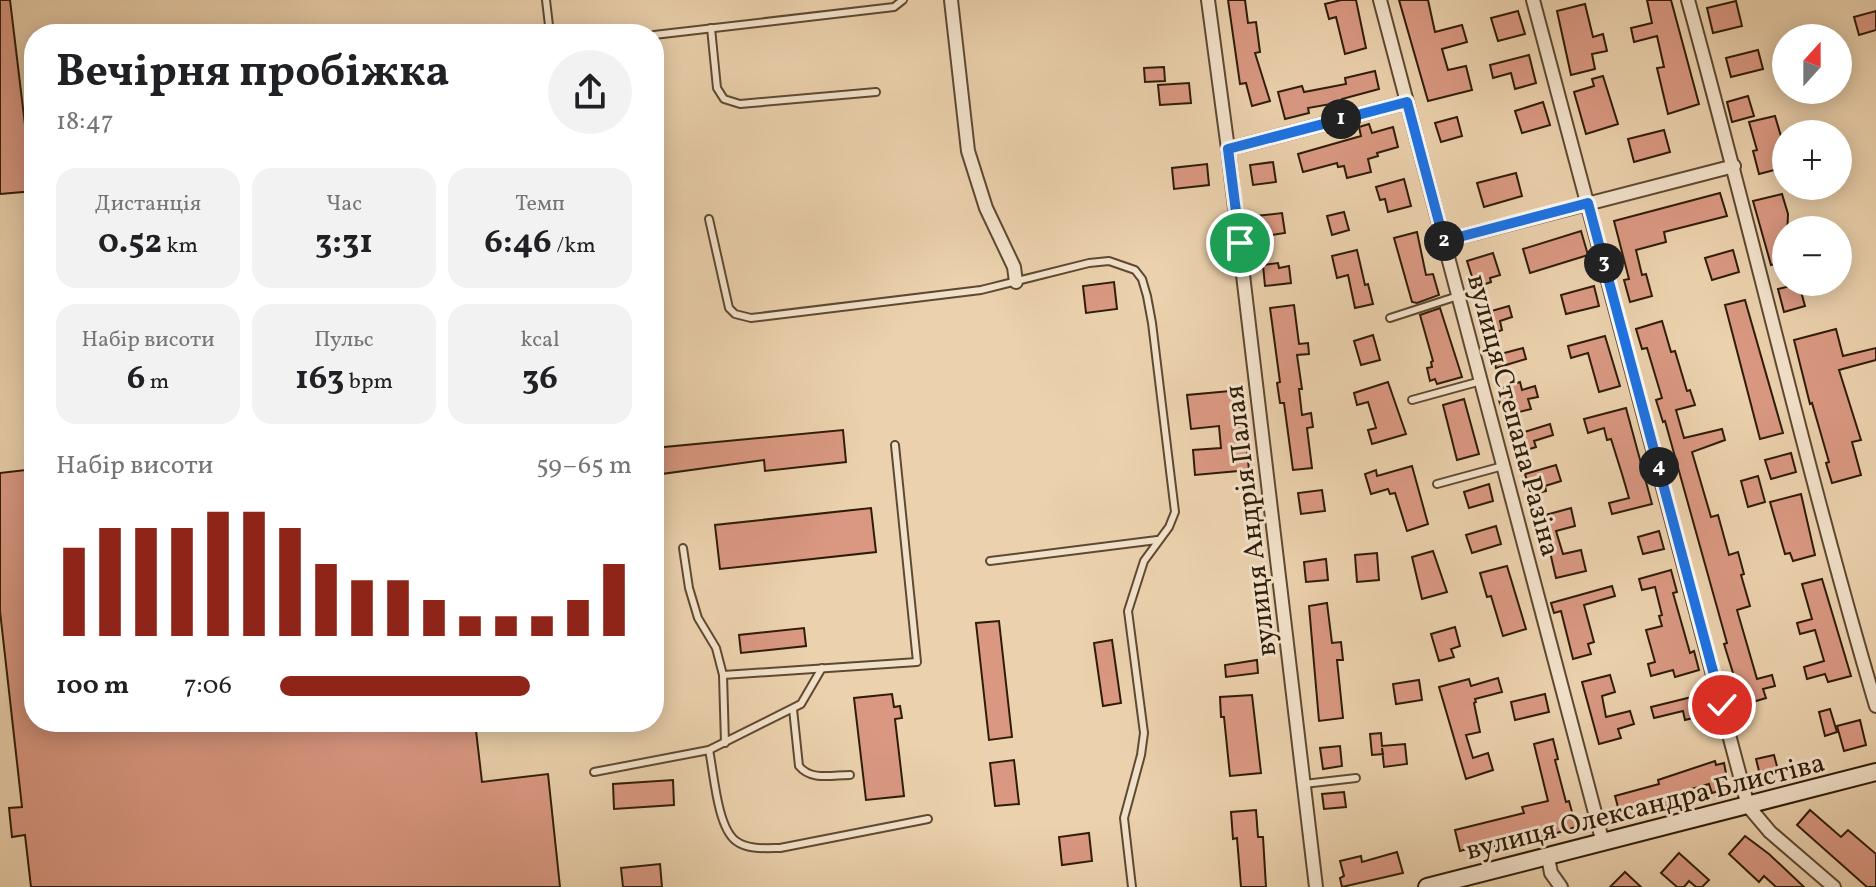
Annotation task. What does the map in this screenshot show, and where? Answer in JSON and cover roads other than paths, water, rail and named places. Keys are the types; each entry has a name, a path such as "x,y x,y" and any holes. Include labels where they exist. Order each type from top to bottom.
{"street":[{"path":"951,0 968,151 986,208 1014,267 1016,282"},
{"name":"вулиця Андрія Палая","path":"1208,0 1316,887"},
{"name":"вулиця Степана Разіна","path":"1380,0 1603,843"},
{"path":"1533,0 1748,806 1770,832 1834,887"},
{"path":"1688,0 1734,166 1843,596 1876,706"},
{"path":"1228,149 1407,102"},
{"path":"1444,241 1734,166"},
{"name":"вулиця Олександра Блистіва","path":"1427,887 1876,772"},
{"path":"1548,857 1551,873 1561,887"}],"lane":[{"path":"546,0 549,24"},
{"path":"664,34 894,7 903,0"},
{"path":"711,28 717,88 724,99 740,104 876,92"},
{"path":"709,219 729,308 735,314 751,318 981,290 1089,263 1109,261 1135,270 1142,279 1152,323 1174,498 1173,519 1144,561 1128,611 1144,733 1124,818 1132,887"},
{"path":"1390,318 1458,296"},
{"path":"1412,400 1481,381"},
{"path":"723,675 917,662 895,445"},
{"path":"1437,484 1503,466"},
{"path":"990,561 1157,540"},
{"path":"683,548 689,588 698,618 716,648 723,675 725,743"},
{"path":"594,772 709,750 725,743 793,709 806,698 822,668"},
{"path":"793,709 799,766 805,774 850,775"},
{"path":"709,750 723,824 736,841 755,848 780,848 928,819"},
{"path":"1304,784 1356,778"}]}
